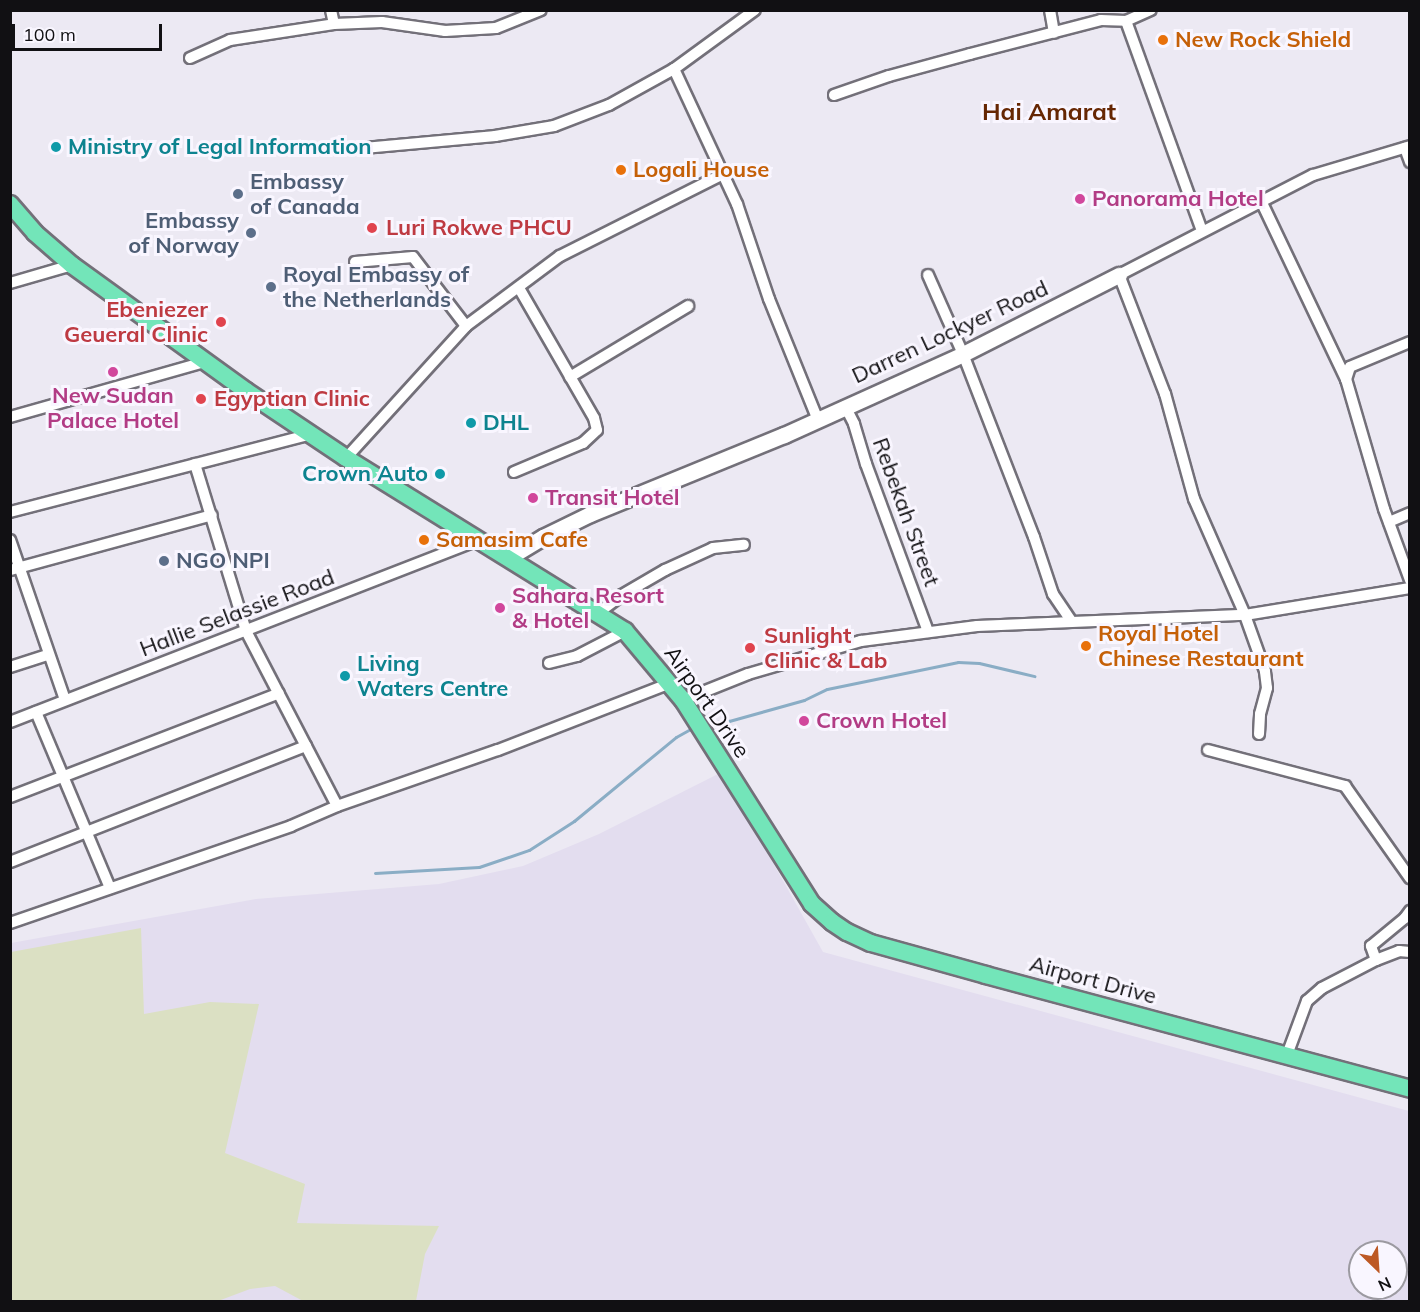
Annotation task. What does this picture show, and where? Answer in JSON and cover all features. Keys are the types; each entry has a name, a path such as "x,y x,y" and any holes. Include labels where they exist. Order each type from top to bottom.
{"main road":[{"name":"Airport Drive","path":"10,204 35,232 72,265 205,362 346,458 625,631 683,700 801,888 822,914 847,932 903,951 1410,1089"}],"street":[{"path":"331,10 334,24"},
{"path":"189,58 230,40 334,24 382,22 445,31 496,28 540,10"},
{"path":"731,10 738,21"},
{"path":"364,148 495,136 554,126 609,105 674,69 755,10"},
{"path":"1050,10 1054,33"},
{"path":"834,95 889,76 1101,20 1126,21 1151,10"},
{"path":"1126,21 1202,231"},
{"path":"674,69 736,204 773,310 818,420"},
{"path":"1407,147 1410,162"},
{"name":"Darren Lockyer Road","path":"508,558 543,537 590,514 818,420 963,354 1313,175 1407,147"},
{"path":"346,458 466,326 578,246 723,174"},
{"path":"1262,203 1346,379 1389,522 1410,580"},
{"path":"355,262 413,257 466,326"},
{"path":"10,283 72,265"},
{"path":"928,275 963,354 1034,537 1053,594 1071,621"},
{"path":"1119,275 1165,394 1194,499 1245,615 1267,681 1259,734"},
{"path":"514,472 583,443 597,430 594,418 519,288"},
{"path":"570,377 688,306"},
{"path":"1346,379 1350,367 1410,342"},
{"path":"10,417 205,362"},
{"name":"Rebekah Street","path":"845,406 854,424 866,464 928,632"},
{"path":"10,512 310,434"},
{"path":"195,464 246,631 337,806"},
{"path":"1389,522 1410,513"},
{"path":"14,569 212,515"},
{"path":"10,540 14,569 65,700"},
{"name":"Hallie Selassie Road","path":"10,722 478,540"},
{"path":"598,613 622,595 665,570 713,548 744,545"},
{"path":"683,700 748,674 861,641 928,632 1071,621 1245,615 1410,588"},
{"path":"549,663 577,656 625,631"},
{"path":"10,667 48,655"},
{"path":"10,922 291,826 337,806 498,750 671,683"},
{"path":"10,797 279,693"},
{"path":"36,712 110,888"},
{"path":"10,862 306,747"},
{"path":"1208,750 1345,786 1410,878"},
{"path":"1376,960 1371,946 1386,936 1410,911"},
{"path":"1287,1055 1308,1001 1322,988 1376,960 1399,951 1410,952"}],"shaded area":[{"path":"722,772 823,952 1409,1111 1409,1301 11,1302 11,943 256,899 439,884 523,866 599,834"}],"green space":[{"path":"141,928 144,1014 210,1002 259,1004 225,1153 305,1184 297,1223 439,1226 425,1254 416,1301 303,1301 275,1286 250,1289 218,1301 11,1301 11,952"}],"waterway":[{"path":"704,723 729,721 804,700 827,689 958,662 979,663 1034,676"},
{"path":"375,873 479,867 529,850 574,821 676,737 692,728"}],"place":[{"name":"New Rock Shield","path":"1163,40"},
{"name":"Ministry of Legal Information","path":"56,147"},
{"name":"Logali House","path":"621,170"},
{"name":"Embassy of Canada","path":"238,194"},
{"name":"Panorama Hotel","path":"1080,199"},
{"name":"Luri Rokwe PHCU","path":"372,228"},
{"name":"Embassy of Norway","path":"251,233"},
{"name":"Royal Embassy of the Netherlands","path":"271,287"},
{"name":"Ebeniezer Geueral Clinic","path":"221,322"},
{"name":"New Sudan Palace Hotel","path":"113,372"},
{"name":"Egyptian Clinic","path":"201,399"},
{"name":"DHL","path":"471,423"},
{"name":"Crown Auto","path":"440,474"},
{"name":"Transit Hotel","path":"533,498"},
{"name":"Samasim Cafe","path":"424,540"},
{"name":"NGO NPI","path":"164,561"},
{"name":"Sahara Resort & Hotel","path":"500,608"},
{"name":"Royal Hotel Chinese Restaurant","path":"1086,646"},
{"name":"Sunlight Clinic & Lab","path":"750,648"},
{"name":"Living Waters Centre","path":"345,676"},
{"name":"Crown Hotel","path":"804,721"}],"district":[{"name":"Hai Amarat","path":"1049,112"}]}
